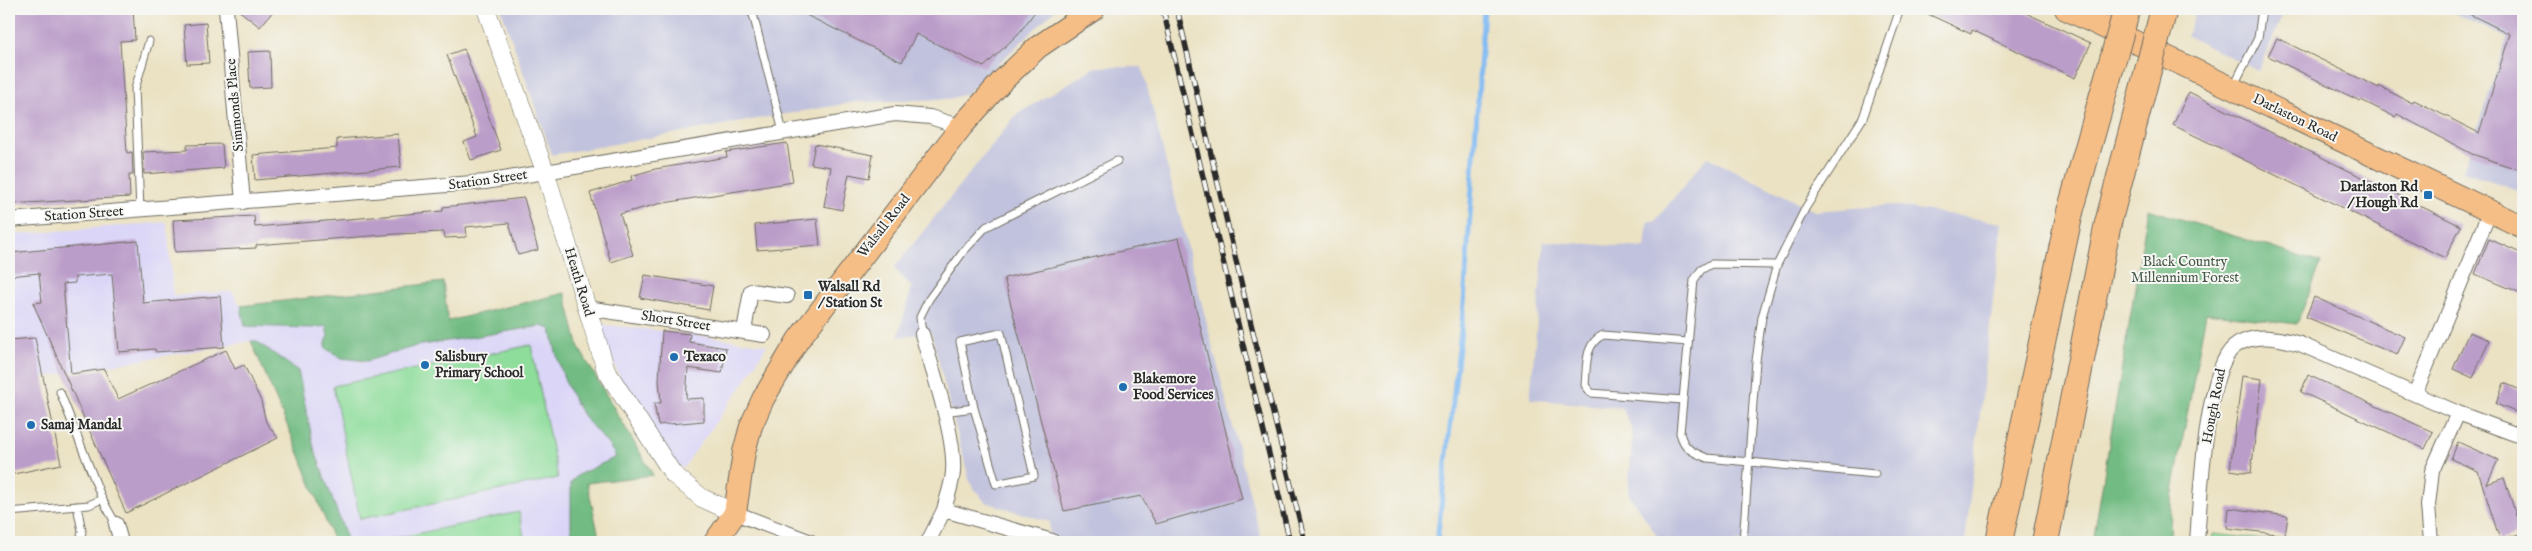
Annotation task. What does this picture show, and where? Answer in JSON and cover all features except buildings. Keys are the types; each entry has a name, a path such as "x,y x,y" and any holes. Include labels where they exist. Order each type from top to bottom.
{"highway":[{"path":"2000,542 2070,212 2127,9"},
{"path":"2045,542 2108,223 2164,9"}],"main road":[{"name":"Walsall Road","path":"715,542 735,513 744,452 751,426 778,371 831,295 962,127 1002,81 1038,47 1094,9"},
{"name":"Darlaston Road","path":"2066,9 2523,227"}],"street":[{"name":"Simmonds Place","path":"226,9 243,202"},
{"name":"Heath Road","path":"486,9 545,171 606,370 673,474 702,498 735,513"},
{"name":"Station Street","path":"9,220 485,182 894,114 930,117 962,127"},
{"path":"2415,394 2490,211"},
{"path":"744,332 751,291 787,296"},
{"name":"Short Street","path":"587,308 764,335"},
{"path":"922,334 943,412 953,459 953,472 944,510 928,542"},
{"name":"Hough Road","path":"2197,542 2203,462 2217,374 2224,358 2234,346 2249,340 2276,336 2300,344 2458,413 2523,437"},
{"path":"2431,542 2428,505 2432,471 2458,413"},
{"path":"944,510 1052,540"},
{"path":"735,513 811,542"},
{"path":"116,524 120,542"}],"lane":[{"path":"746,9 753,14 783,132"},
{"path":"1743,542 1756,361 1762,317 1778,264 1806,206 1863,118 1900,9"},
{"path":"2233,88 2258,38 2262,9"},
{"path":"140,210 135,89 149,41"},
{"path":"922,334 920,316 930,299 963,252 986,227 1117,161"},
{"path":"1778,264 1711,264 1700,270 1694,280 1680,433 1682,444 1690,451 1707,458 1875,474"},
{"path":"1002,333 1034,476 996,484 974,408 960,342 1002,333"},
{"path":"1683,400 1591,393 1585,385 1589,346 1594,339 1603,335 1688,342"},
{"path":"60,392 102,500 116,524"},
{"path":"943,412 974,408"},
{"path":"9,512 89,505 102,500"},
{"path":"77,506 82,531 80,542"}],"shaded area":[{"path":"501,9 1056,9 966,94 949,99 856,102 552,155"},
{"path":"2197,9 2285,9 2259,71 2187,36"},
{"path":"2445,9 2523,9 2523,192 2463,171 2507,38"},
{"path":"1095,67 1142,67 1262,542 1049,542 1050,522 985,502 970,483 931,332 898,337 912,287 894,268 1016,115"},
{"path":"1707,157 1815,211 1892,205 2002,223 1965,542 1661,542 1628,493 1633,432 1622,408 1530,399 1544,241 1645,248 1648,221 1655,221"},
{"name":"Salisbury Primary School","path":"167,222 173,296 232,291 241,306 443,282 448,321 565,293 579,348 653,475 587,483 598,532 597,542 334,542 296,446 251,341 9,383 9,235"},
{"path":"597,324 767,345 746,380 683,468 670,461 624,387"}],"green space":[{"name":"Black Country Millennium Forest","path":"2148,209 2321,263 2297,324 2206,313 2171,502 2170,542 2093,542"},
{"path":"443,282 448,321 565,293 579,348 653,475 587,483 598,532 597,542 574,542 571,529 571,482 578,475 616,457 583,415 571,395 559,363 551,329 541,326 416,346 367,361 342,358 325,348 328,336 326,326 312,328 245,326 241,306"},
{"path":"251,341 256,341 298,371 314,448 348,542 334,542 296,446"},
{"path":"531,345 558,478 360,519 333,386"},
{"path":"519,512 525,542 378,542"},
{"path":"2213,534 2282,542 2212,542"}],"waterway":[{"path":"1437,542 1464,304 1484,9"}],"railway":[{"path":"1163,9 1290,542"},
{"path":"1177,9 1249,316 1305,542"}],"place":[{"name":"Darlaston Rd / Hough Rd","path":"2428,195"},
{"name":"Walsall Rd / Station St","path":"808,295"},
{"name":"Texaco","path":"674,357"},
{"name":"Salisbury Primary School","path":"425,365"},
{"name":"Blakemore Food Services","path":"1123,387"},
{"name":"Samaj Mandal","path":"31,425"}]}
